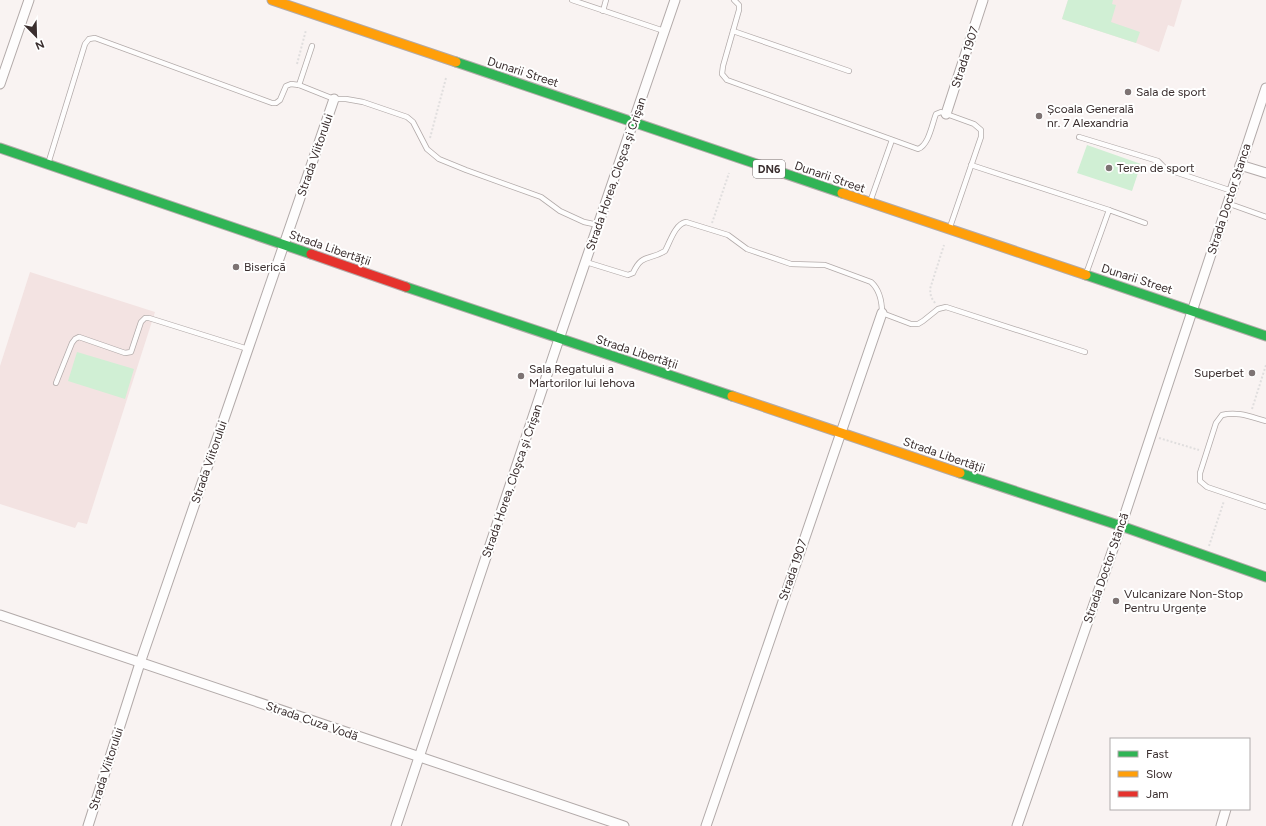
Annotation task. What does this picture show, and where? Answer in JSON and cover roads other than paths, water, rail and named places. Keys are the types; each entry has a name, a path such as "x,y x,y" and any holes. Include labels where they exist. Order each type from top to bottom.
{"street":[{"path":"0,84 29,0"},
{"name":"Dunarii Street","path":"272,0 1266,336"},
{"name":"Strada Horea, Cloşca şi Crişan","path":"396,826 559,339 675,0"},
{"name":"Strada 1907","path":"946,114 983,0"},
{"name":"Strada Doctor Stanca","path":"1192,310 1266,88"},
{"name":"Strada Viitorului","path":"88,826 140,663 334,99"},
{"name":"Strada Libertății","path":"0,148 559,339 841,432 1018,494 1207,555 1266,577"},
{"path":"1240,165 1266,173"},
{"name":"Strada Doctor Stâncă","path":"1017,826 1121,526 1192,310"},
{"name":"Strada 1907","path":"706,826 882,314"},
{"name":"Strada Cuza Vodă","path":"0,615 624,826"},
{"path":"1221,826 1226,810"}],"lane":[{"path":"572,0 664,31"},
{"path":"603,11 606,0"},
{"path":"734,0 738,5 739,10 723,66 722,74 726,80 918,149 922,148 925,144 936,114 941,112 974,124 981,130 981,137 950,229"},
{"path":"733,31 849,71"},
{"path":"48,164 85,44 89,39 95,38 272,103 276,103 280,100 286,86 291,84 299,85 334,99 346,99 363,102 407,117 413,122 427,149 439,159 541,197 560,211 584,222 598,225"},
{"path":"299,85 312,46"},
{"path":"1079,137 1158,161 1166,169 1232,191"},
{"path":"870,203 892,140"},
{"path":"971,165 1145,223"},
{"path":"1228,204 1266,217"},
{"path":"1086,275 1109,210"},
{"path":"586,262 628,275 633,273 637,263 665,251 678,227 682,223 686,222 728,235 747,249 791,264 825,265 871,282 875,286 881,298 882,314 911,324 918,324 938,309 946,307 1085,352"},
{"path":"56,383 75,339 79,337 125,353 131,352 134,347 141,322 145,318 248,349"},
{"path":"1266,421 1231,412 1222,415 1216,423 1200,473 1200,480 1207,487 1266,507"}],"place":[{"name":"Sala de sport","path":"1128,92"},
{"name":"Școala Generală nr. 7 Alexandria","path":"1039,116"},
{"name":"Teren de sport","path":"1109,168"},
{"name":"Biserică","path":"236,267"},
{"name":"Superbet","path":"1252,373"},
{"name":"Sala Regatului a Martorilor lui Iehova","path":"521,376"},
{"name":"Vulcanizare Non-Stop Pentru Urgențe","path":"1116,601"}]}
